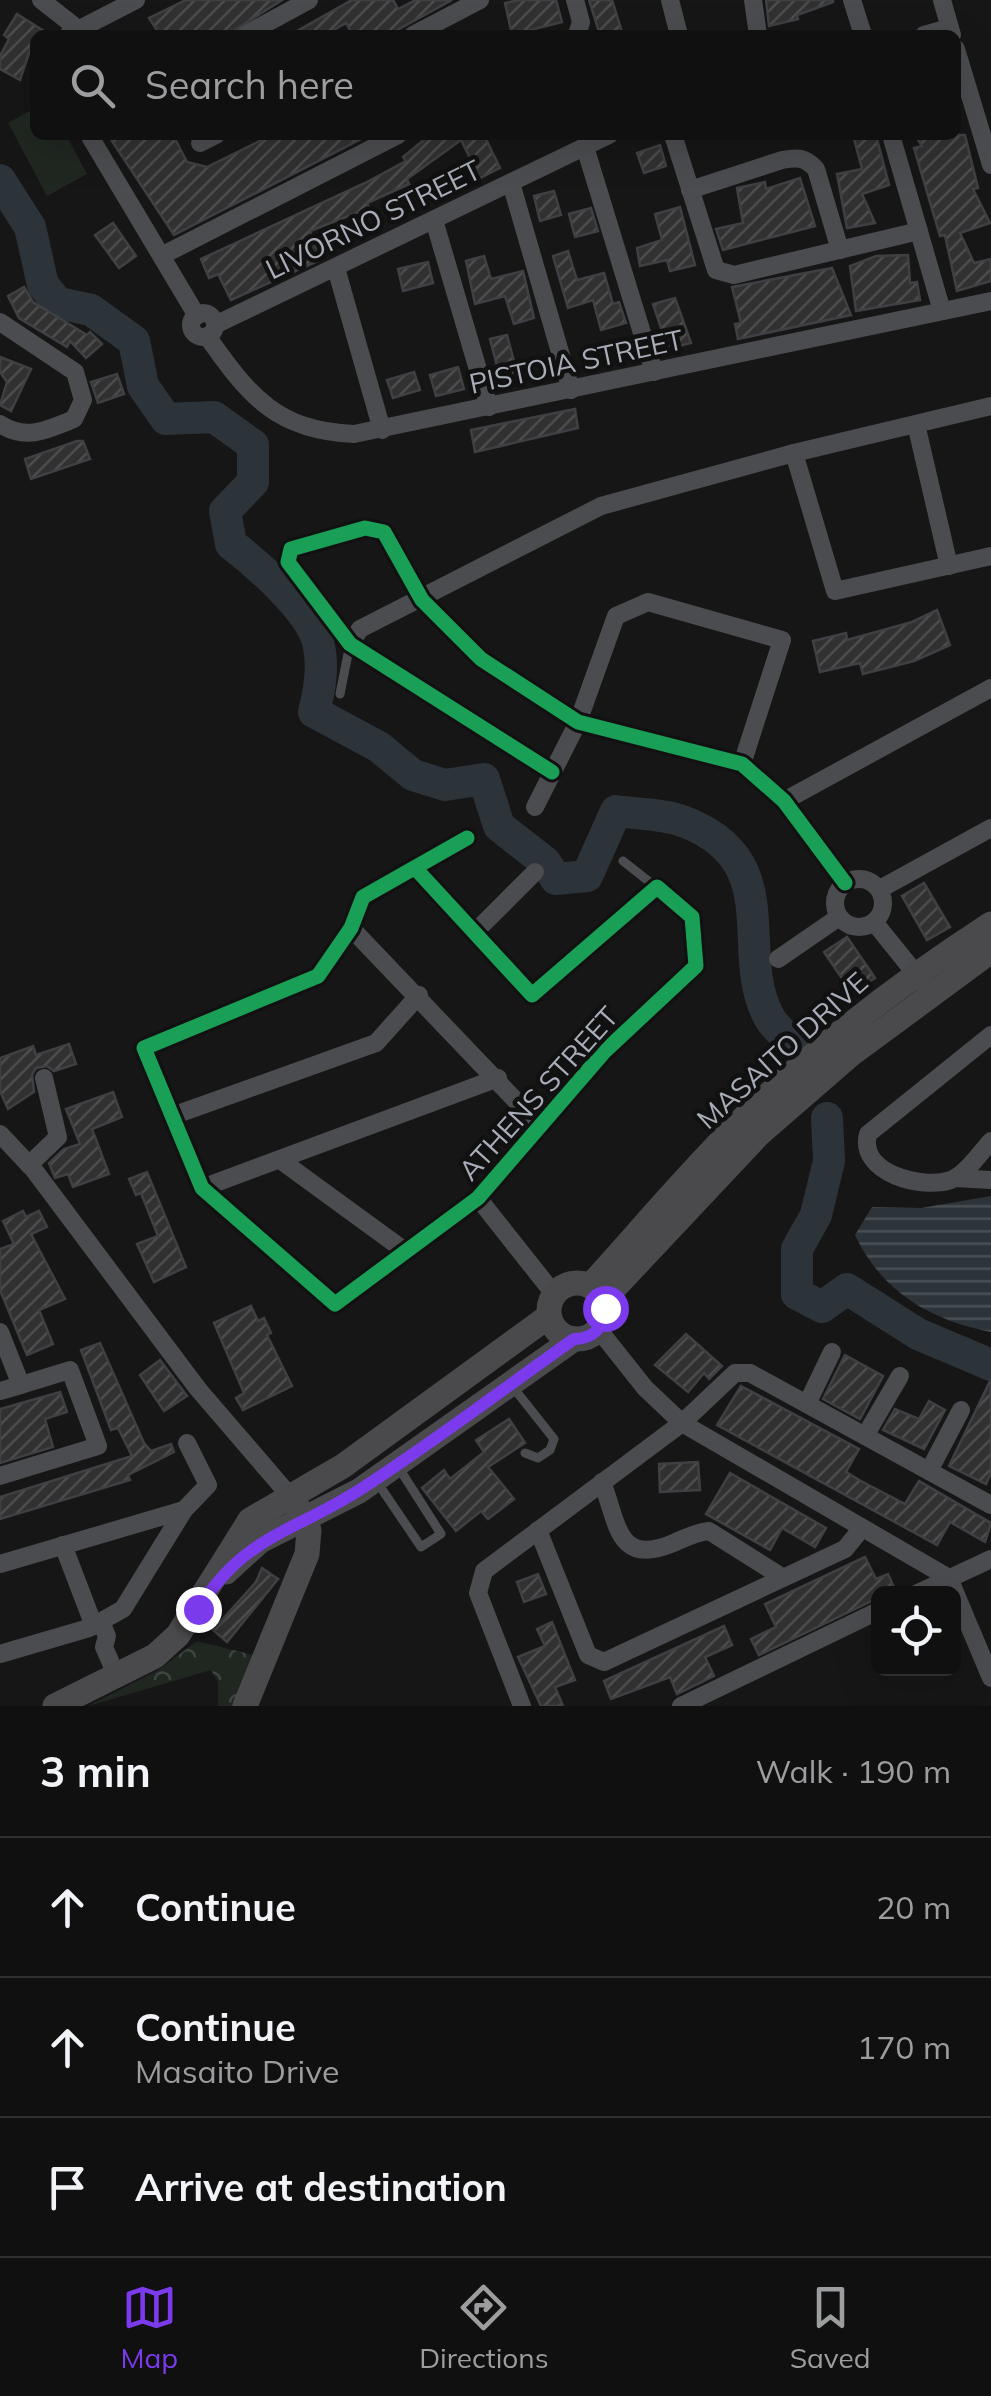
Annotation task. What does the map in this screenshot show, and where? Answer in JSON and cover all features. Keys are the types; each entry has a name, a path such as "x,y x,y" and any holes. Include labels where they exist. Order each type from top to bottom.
{"street":[{"path":"42,0 71,30"},
{"path":"254,30 309,0"},
{"path":"423,30 480,0"},
{"path":"575,0 581,22 579,30"},
{"path":"670,0 678,30"},
{"path":"752,0 757,30"},
{"path":"852,0 861,30"},
{"path":"942,0 951,30"},
{"path":"77,30 128,2"},
{"path":"961,66 991,165"},
{"path":"92,140 197,316 208,314 211,331"},
{"path":"162,255 387,140"},
{"name":"LIVORNO STREET","path":"211,331 599,140"},
{"path":"675,140 716,270 734,275 919,232"},
{"path":"892,140 942,311"},
{"path":"585,147 654,372"},
{"path":"690,190 797,157 816,169 840,250"},
{"path":"512,182 571,390"},
{"path":"434,220 489,407"},
{"path":"336,268 382,430"},
{"name":"PISTOIA STREET","path":"211,331 252,396 274,412 328,433 382,430 991,301"},
{"path":"0,322 74,372 83,400 74,419 37,434 14,433 0,424"},
{"path":"350,644 360,629 601,506 794,453 991,406"},
{"path":"916,424 949,566"},
{"path":"794,453 834,591 991,556"},
{"path":"552,772 350,644 288,562 291,549 365,528 384,532 422,600 481,659 578,722 742,764 784,801 845,882"},
{"path":"535,807 578,722 616,616 648,602 782,640 742,764"},
{"path":"784,801 991,688"},
{"path":"880,889 991,828"},
{"path":"467,838 363,897 351,928 318,976 144,1048 202,1188 284,1162 498,1078"},
{"path":"416,869 532,995 657,887"},
{"path":"475,932 535,872"},
{"path":"864,878 880,889 884,906 874,922 856,927 839,916 835,898 845,882 864,878"},
{"name":"ATHENS STREET","path":"202,1188 335,1304 478,1198 604,1052 696,966 692,917 657,887"},
{"path":"778,959 839,916"},
{"path":"874,922 923,984"},
{"path":"351,928 540,1126"},
{"name":"MASAITO DRIVE","path":"596,1293 759,1134 850,1055 923,984 988,942"},
{"path":"175,1115 376,1044 419,995"},
{"path":"991,1034 868,1134 866,1143 868,1153 892,1174 930,1184 955,1178 991,1180"},
{"path":"29,1165 58,1137 44,1078"},
{"path":"0,1134 29,1165 198,1389 305,1518 307,1554 245,1706"},
{"path":"955,1178 991,1141"},
{"path":"284,1162 404,1251"},
{"path":"478,1198 552,1305 558,1332 574,1339"},
{"path":"55,1706 155,1656 178,1635 250,1520 343,1466 552,1305 575,1283 596,1293 605,1316 599,1330 574,1339 386,1472 260,1541 212,1586"},
{"path":"599,1330 646,1388 682,1422 948,1578 990,1671"},
{"path":"0,1332 21,1385"},
{"path":"807,1404 832,1352"},
{"path":"0,1391 70,1370 98,1446 0,1476"},
{"path":"522,1706 478,1592 484,1571 682,1422 734,1374 750,1373 991,1505"},
{"path":"865,1436 900,1376"},
{"path":"928,1471 962,1410"},
{"path":"0,1654 95,1625 123,1609 184,1510 208,1484 187,1443"},
{"path":"602,1482 626,1544 637,1552 648,1553 710,1532 782,1577"},
{"path":"0,1564 184,1510"},
{"path":"538,1530 588,1654 604,1662 845,1549 862,1528"},
{"path":"62,1545 95,1625 107,1636 104,1647 117,1677"},
{"path":"932,1586 991,1559"},
{"path":"681,1706 871,1615"}],"lane":[{"path":"340,694 350,644"},
{"path":"623,861 657,887"},
{"path":"510,1384 554,1440 550,1450 538,1458 526,1453"},
{"path":"386,1472 441,1534 421,1547 386,1472"}],"green space":[{"path":"30,111 30,140 69,140 87,174 47,196 8,123"},
{"path":"197,1641 257,1656 238,1706 218,1706 218,1682 211,1670 88,1706 157,1671"}],"shaded area":[{"path":"991,1196 991,1332 948,1320 910,1300 879,1273 855,1235 872,1207 921,1208"}],"building":[{"path":"186,0 282,0 235,30 157,30 149,18"},
{"path":"352,0 393,0 398,9 416,0 452,0 397,30 350,30 346,23 334,30 299,30"},
{"path":"556,0 562,22 511,30 505,3"},
{"path":"589,0 612,0 621,30 598,30"},
{"path":"766,0 833,2 797,15 798,19 769,26"},
{"path":"17,14 42,30 30,30 30,50 20,80 0,69 0,56 9,39 4,35"},
{"path":"961,135 965,135 978,188 973,189 990,223 960,233 974,263 991,259 991,281 957,291 945,235 940,236 914,148 922,146 918,140 961,140"},
{"path":"111,140 176,140 187,162 207,167 262,140 359,140 174,235"},
{"path":"424,140 461,140 407,179 409,184 367,203 369,208 310,231 322,259 231,300 218,274 209,278 201,259 365,183 406,161 403,157"},
{"path":"461,140 486,140 500,168 480,178"},
{"path":"854,140 877,140 889,185 862,194 875,223 847,228 837,174 862,169"},
{"path":"660,145 666,166 644,173 637,153"},
{"path":"800,178 815,226 723,250 716,229 743,223 737,188 765,182 766,189"},
{"path":"554,191 561,215 540,221 534,196"},
{"path":"680,207 695,265 670,271 667,260 640,266 637,248 662,240 655,214"},
{"path":"591,208 598,231 575,237 569,214"},
{"path":"113,223 136,256 119,268 95,235"},
{"path":"568,251 577,280 604,273 613,304 619,302 626,323 601,330 593,300 568,308 553,256"},
{"path":"908,255 910,283 917,282 920,300 856,311 850,266 876,256"},
{"path":"484,256 491,279 523,271 534,318 514,324 505,296 475,304 466,261"},
{"path":"428,262 433,283 403,291 398,269"},
{"path":"832,268 851,315 738,339 735,324 741,323 732,287"},
{"path":"24,287 33,302 87,335 90,332 102,344 86,358 70,341 67,347 19,318 8,296"},
{"path":"675,298 691,343 668,349 653,304"},
{"path":"507,335 519,380 502,385 490,339"},
{"path":"0,357 31,369 11,411 0,405 7,382 0,372"},
{"path":"458,367 464,389 436,396 430,375"},
{"path":"414,372 420,390 393,398 387,380"},
{"path":"117,374 124,394 98,403 91,382"},
{"path":"575,409 578,428 475,452 471,430"},
{"path":"83,441 90,459 31,479 25,459"},
{"path":"937,610 950,645 914,661 863,674 860,663 820,672 813,641 846,633 847,640 912,622"},
{"path":"924,883 950,927 927,940 902,896"},
{"path":"847,937 875,978 852,993 824,952"},
{"path":"69,1044 76,1064 54,1071 47,1066 36,1068 32,1075 34,1092 8,1109 0,1091 0,1058 33,1046 36,1055"},
{"path":"113,1092 122,1117 92,1129 109,1174 73,1187 68,1174 55,1178 49,1163 64,1149 80,1144 66,1109"},
{"path":"147,1172 186,1267 154,1282 137,1244 158,1236 141,1193 136,1195 129,1179"},
{"path":"23,1211 26,1217 39,1211 47,1227 31,1234 65,1299 39,1310 53,1344 27,1355 0,1290 0,1249 14,1244 3,1221"},
{"path":"251,1306 258,1321 264,1318 271,1333 267,1335 292,1386 243,1410 236,1398 244,1393 214,1323"},
{"path":"686,1334 722,1366 709,1379 704,1373 688,1392 655,1365"},
{"path":"100,1343 144,1443 151,1451 171,1444 174,1452 128,1475 130,1480 0,1519 0,1497 132,1456 118,1428 111,1430 81,1350"},
{"path":"845,1355 883,1376 860,1419 823,1399"},
{"path":"160,1360 187,1396 164,1411 140,1375"},
{"path":"991,1379 991,1473 986,1484 949,1466"},
{"path":"741,1386 859,1449 846,1472 861,1481 905,1504 919,1481 991,1523 985,1542 950,1522 937,1545 717,1425"},
{"path":"60,1392 67,1412 45,1419 53,1447 0,1463 0,1409"},
{"path":"929,1401 945,1410 924,1449 883,1430 895,1409 919,1419"},
{"path":"509,1419 525,1443 488,1467 514,1499 488,1519 481,1511 456,1531 422,1488 444,1470 450,1479 484,1452 476,1440"},
{"path":"698,1462 700,1490 660,1492 659,1464"},
{"path":"730,1473 826,1528 815,1547 782,1528 770,1550 706,1514"},
{"path":"865,1557 876,1579 888,1574 893,1586 871,1586 871,1601 759,1655 751,1639 776,1627 765,1604"},
{"path":"262,1568 278,1579 227,1642 213,1630 256,1582"},
{"path":"538,1574 546,1594 524,1602 517,1582"},
{"path":"552,1622 575,1680 555,1687 563,1706 541,1706 518,1657 545,1646 537,1629"},
{"path":"724,1626 732,1645 705,1657 714,1676 677,1694 670,1677 611,1699 604,1681"}],"waterway":[{"path":"0,180 30,227 43,285 58,303 91,310 134,341 143,386 166,419 214,417 253,445 253,482 225,511 231,544 281,588 313,629 321,668 314,712 379,747 413,775 445,785 484,779 499,826 545,862 556,879 587,876 616,811 677,819 717,839 737,860 747,884 759,991 769,1017 796,1046"},
{"path":"827,1118 829,1161 816,1215 797,1249 797,1294 822,1307 847,1289 918,1334 991,1365"}],"cycle path":[{"path":"552,772 350,644 288,562 291,549 365,528 384,532 422,600 481,659 578,722 742,764 784,801 845,883"},
{"path":"416,869 532,995 657,887 692,917 696,966 604,1052 478,1198 335,1304 202,1188 144,1048 318,976 351,928 363,897 467,838"}],"route":[{"path":"198,1609 212,1586 260,1541 358,1491 574,1339 592,1335 603,1323 605,1308"}]}
